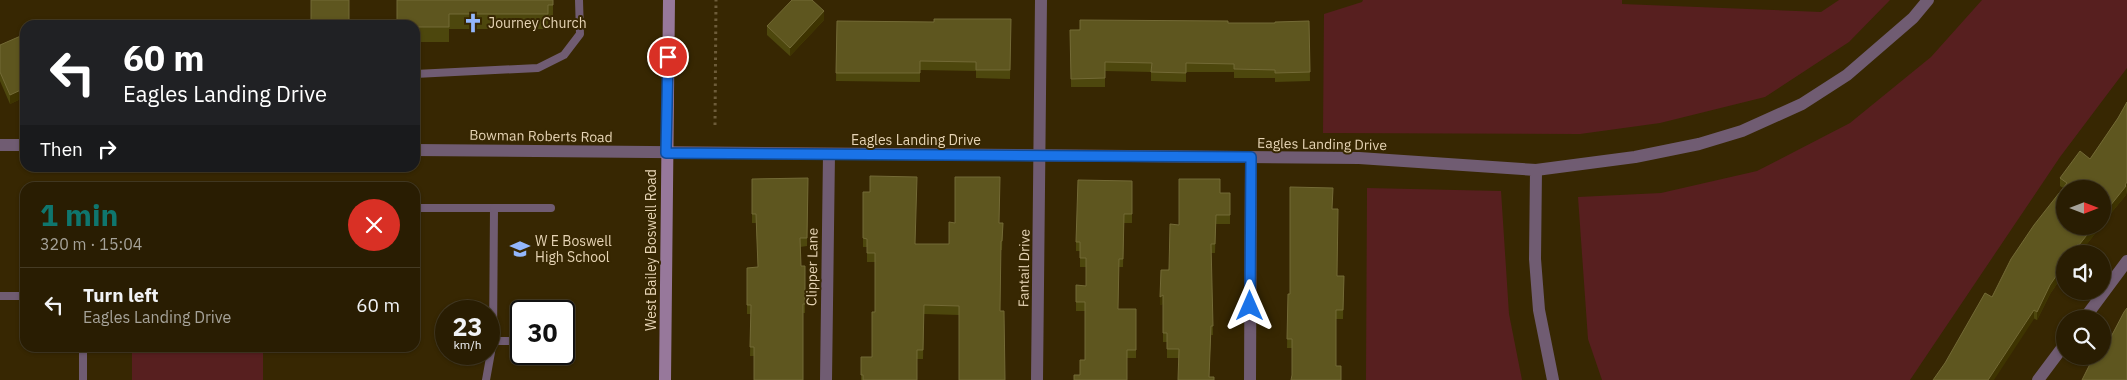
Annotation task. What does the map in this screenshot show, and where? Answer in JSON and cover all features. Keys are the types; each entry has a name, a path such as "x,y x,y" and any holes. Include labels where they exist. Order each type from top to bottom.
{"main road":[{"name":"West Bailey Boswell Road","path":"665,380 669,0"}],"street":[{"name":"Fantail Drive","path":"1037,380 1041,0"},
{"name":"Eagles Landing Drive","path":"666,153 1358,158 1536,170 1635,157 1699,144 1742,130 1802,104 1847,75 1914,18 1928,0"},
{"path":"0,145 20,145"},
{"name":"Bowman Roberts Road","path":"420,150 666,153"},
{"name":"Clipper Lane","path":"826,380 829,154"},
{"path":"1250,380 1251,157"},
{"path":"1536,170 1535,259 1539,310 1553,380"},
{"path":"2091,310 2127,261"},
{"path":"2038,380 2056,356"}],"lane":[{"path":"420,74 538,68 564,55 580,34 579,0"},
{"path":"420,208 551,208"},
{"path":"493,300 494,208"},
{"path":"0,296 20,296"},
{"path":"83,352 83,380"},
{"path":"486,380 489,365"}],"path":[{"path":"715,125 716,0"}],"shaded area":[{"path":"1363,0 1622,0 1622,4 1821,12 1839,0 1890,0 1849,42 1765,97 1660,123 1580,134 1323,133 1324,14 1362,2"},
{"path":"1982,0 2127,0 2127,68 2060,157 1910,380 1602,380 1588,339 1578,197 1661,193 1757,171 1850,123 1931,57"},
{"path":"1367,188 1501,191 1509,314 1522,380 1366,380"},
{"path":"132,352 263,352 263,380 132,380"}],"building":[{"path":"311,0 349,0 349,20 311,20"},
{"path":"397,0 553,0 553,5 548,5 548,14 449,14 449,27 420,27 420,20 397,20"},
{"path":"792,0 812,0 824,11 790,48 767,26"},
{"path":"934,19 1011,19 1010,70 976,70 976,62 920,61 920,73 836,73 837,21 934,22"},
{"path":"1080,20 1228,21 1228,23 1309,21 1310,72 1275,73 1275,70 1234,69 1234,64 1186,63 1186,73 1151,72 1152,63 1105,62 1105,78 1071,79 1070,30 1080,30"},
{"path":"20,36 20,90 10,95 0,72 0,45"},
{"path":"2127,102 2127,182 2111,205 2111,180 2063,180 2060,178 2080,151 2090,159"},
{"path":"870,176 917,177 915,244 949,244 949,222 955,223 955,177 1000,177 999,223 1003,223 1000,311 1004,311 1005,380 959,380 959,306 924,305 923,350 917,350 917,380 863,380 863,375 861,375 861,357 872,357 872,312 875,312 875,253 867,253 867,239 863,238 863,192 870,192"},
{"path":"808,178 807,238 800,238 801,266 805,266 803,380 754,380 754,347 750,347 751,305 747,305 747,268 758,267 756,214 752,214 752,179"},
{"path":"1179,179 1220,179 1220,193 1230,193 1230,215 1216,215 1215,244 1211,244 1213,326 1211,326 1209,377 1214,377 1214,380 1178,380 1179,349 1167,349 1167,333 1163,333 1163,295 1160,297 1161,270 1169,270 1170,224 1179,225"},
{"path":"1078,180 1132,181 1132,214 1124,214 1123,259 1119,259 1118,309 1136,309 1136,350 1127,350 1127,380 1074,380 1074,375 1080,375 1080,360 1085,360 1085,302 1076,302 1076,285 1086,286 1086,258 1080,258 1080,242 1076,242"},
{"path":"1290,187 1333,188 1332,209 1338,209 1337,276 1344,276 1343,310 1336,310 1336,366 1341,366 1341,380 1291,380 1292,339 1287,339 1288,294 1290,294"},
{"path":"2056,197 2056,235 2087,235 2079,245 2056,245 2056,276 2037,312 2034,310 1988,380 1933,380 1945,363 1985,293 1992,297 2011,259"},
{"path":"2127,308 2127,380 2082,380 2090,365 2111,365 2111,337"}],"place":[{"name":"Journey Church","path":"473,23"},
{"name":"W E Boswell High School","path":"520,249"}],"route":[{"path":"668,57 666,153 1251,157 1250,306"}]}
